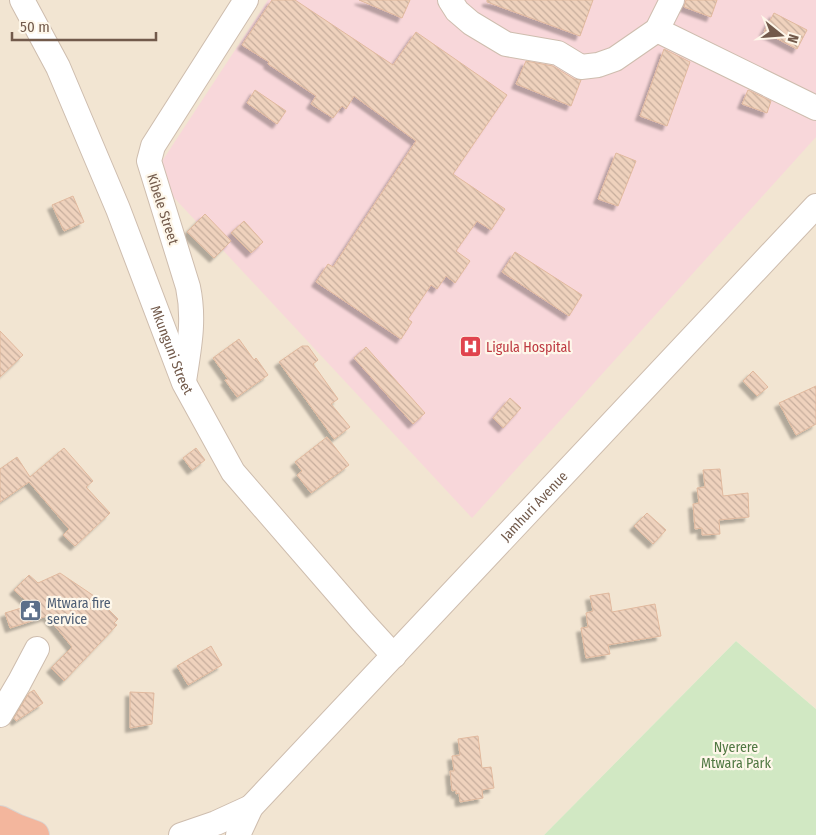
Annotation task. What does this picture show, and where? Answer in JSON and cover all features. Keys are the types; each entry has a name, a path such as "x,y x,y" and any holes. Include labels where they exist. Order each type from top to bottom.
{"highway":[{"path":"0,820 35,835"}],"street":[{"name":"Mkunguni Street","path":"22,0 58,67 114,200 184,383 233,472 394,656"},
{"name":"Kibele Street","path":"184,383 192,307 188,286 149,161 153,146 246,0"},
{"path":"450,0 457,11 471,23 506,44 558,53 581,67 598,65 615,58 657,30 672,0"},
{"path":"657,30 816,108"},
{"name":"Jamhuri Avenue","path":"251,807 816,206"},
{"path":"0,715 20,683 36,648"},
{"path":"181,835 216,823 251,807"},
{"path":"238,835 251,807"}],"shaded area":[{"path":"0,0 816,0 816,709 736,641 544,835 0,835"},
{"name":"Ligula Hospital","path":"268,0 816,0 816,137 472,518 153,175"}],"green space":[{"name":"Nyerere Mtwara Park","path":"736,641 816,709 816,835 544,835"}],"building":[{"path":"272,0 295,0 393,65 416,32 507,95 453,174 505,209 491,230 477,221 456,251 470,261 455,283 446,276 437,289 431,285 408,319 412,322 401,339 316,282 328,264 333,267 416,141 354,96 346,109 342,106 333,118 311,104 316,96 242,45"},
{"path":"359,0 410,0 402,18"},
{"path":"487,0 593,0 580,36 487,2"},
{"path":"686,0 717,0 711,17 684,7"},
{"path":"774,13 807,30 797,49 764,32"},
{"path":"664,49 690,62 667,126 640,116"},
{"path":"526,61 553,66 574,79 581,80 571,106 516,84"},
{"path":"255,90 286,111 277,124 247,103"},
{"path":"748,90 771,101 767,113 742,104"},
{"path":"616,153 636,161 618,206 598,199"},
{"path":"73,196 84,222 64,231 52,205"},
{"path":"205,214 231,241 214,258 187,232"},
{"path":"244,221 263,242 251,253 231,233"},
{"path":"515,252 582,295 569,316 502,272"},
{"path":"0,331 23,355 0,377"},
{"path":"239,339 268,375 237,397 225,380 228,379 213,358"},
{"path":"302,346 308,346 318,360 313,364 338,399 331,404 350,427 334,439 279,362"},
{"path":"366,347 425,413 413,424 354,358"},
{"path":"753,371 768,387 757,396 743,381"},
{"path":"816,386 816,424 796,435 779,403"},
{"path":"510,398 521,408 503,428 493,418"},
{"path":"327,437 349,465 311,493 297,475 302,471 295,462"},
{"path":"64,448 93,481 86,487 110,513 75,546 63,535 69,529 29,482 0,502 0,469 17,457 30,477"},
{"path":"196,448 205,460 192,470 183,458"},
{"path":"720,469 723,496 748,493 749,517 719,520 720,534 702,535 702,528 695,529 693,504 699,503 697,488 705,487 703,470"},
{"path":"647,513 666,530 653,544 634,526"},
{"path":"60,573 97,598 118,619 114,623 117,625 64,681 51,668 72,647 47,616 10,628 5,613 31,605 14,590 29,575 38,583"},
{"path":"609,593 612,612 655,604 661,636 608,645 610,654 586,658 581,628 588,627 586,613 593,611 590,596"},
{"path":"211,646 222,665 188,685 177,666"},
{"path":"34,690 43,703 16,721 14,718 29,693"},
{"path":"130,692 154,693 152,724 130,728"},
{"path":"478,736 482,768 491,767 494,788 482,790 483,798 460,802 459,793 456,794 456,790 452,791 450,771 454,771 452,756 460,755 458,739"}],"place":[{"name":"Ligula Hospital","path":"470,347"},
{"name":"Mtwara fire service","path":"31,611"}]}
